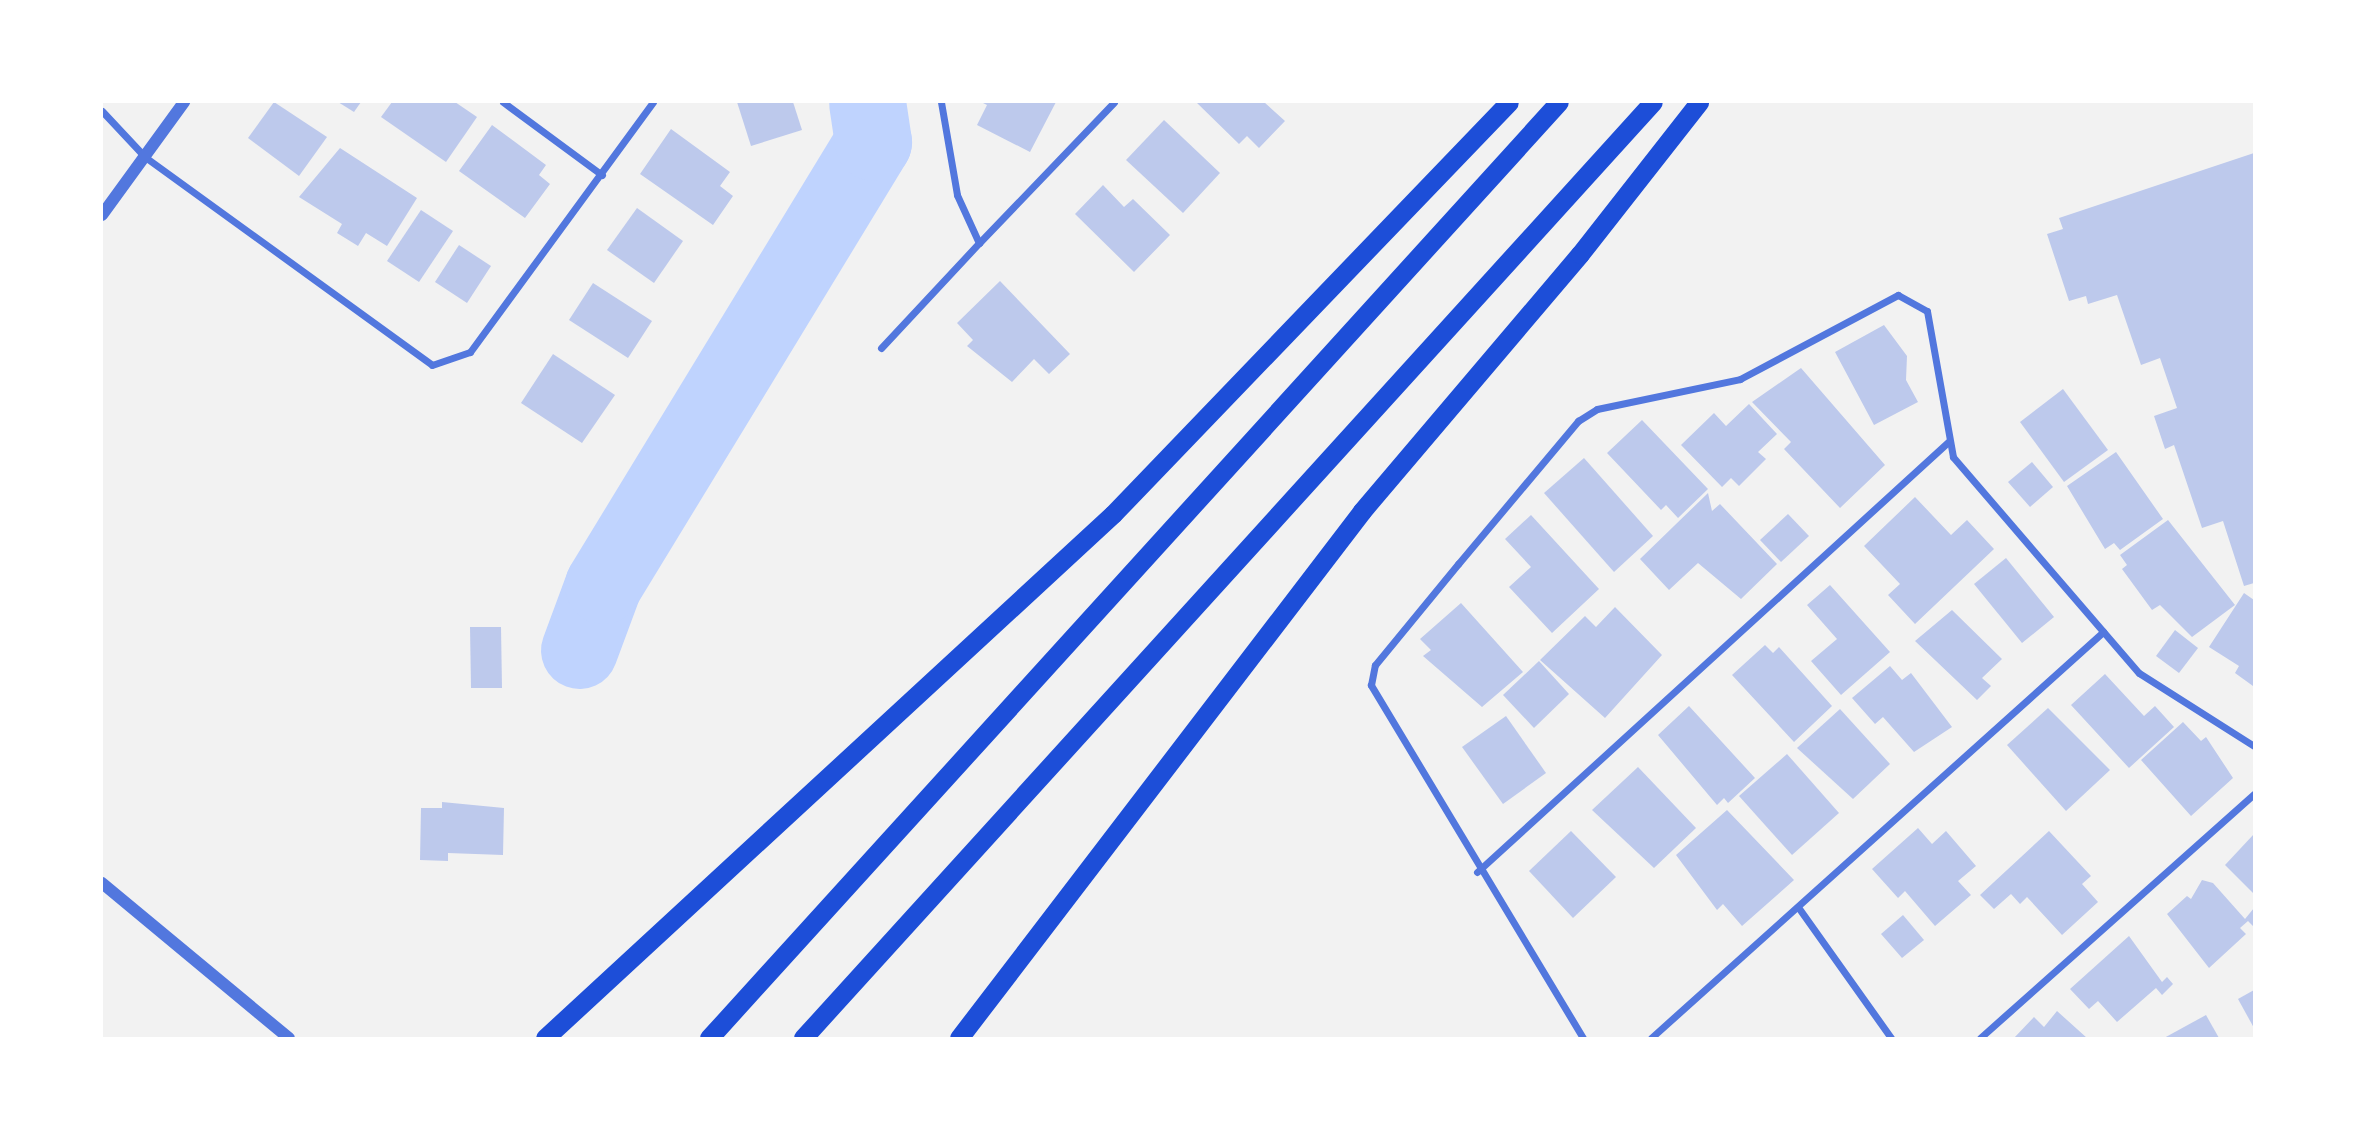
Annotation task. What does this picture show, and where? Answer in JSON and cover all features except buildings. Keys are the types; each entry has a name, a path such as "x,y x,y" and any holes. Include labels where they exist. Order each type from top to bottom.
{"highway":[{"path":"545,1038 1113,514 1509,102"},
{"path":"709,1038 1559,102"},
{"path":"803,1038 1653,102"},
{"path":"959,1038 1363,511 1580,254 1699,102"}],"street":[{"path":"102,215 184,102"},
{"path":"503,102 602,175"},
{"path":"102,111 145,157 432,365 470,352 653,102"},
{"path":"941,102 957,195 979,243"},
{"path":"881,348 1114,102"},
{"path":"1583,1038 1477,872 1371,685 1376,665 1578,421 1597,409 1740,379 1898,295 1927,311 1948,442 1953,457 2138,673 2255,746"},
{"path":"1477,872 1948,442"},
{"path":"1651,1038 2103,632"},
{"path":"1980,1038 2255,794"},
{"path":"102,883 289,1038"},
{"path":"1798,907 1891,1038"}],"waterway":[{"path":"579,650 603,585 873,142 867,102"}]}
